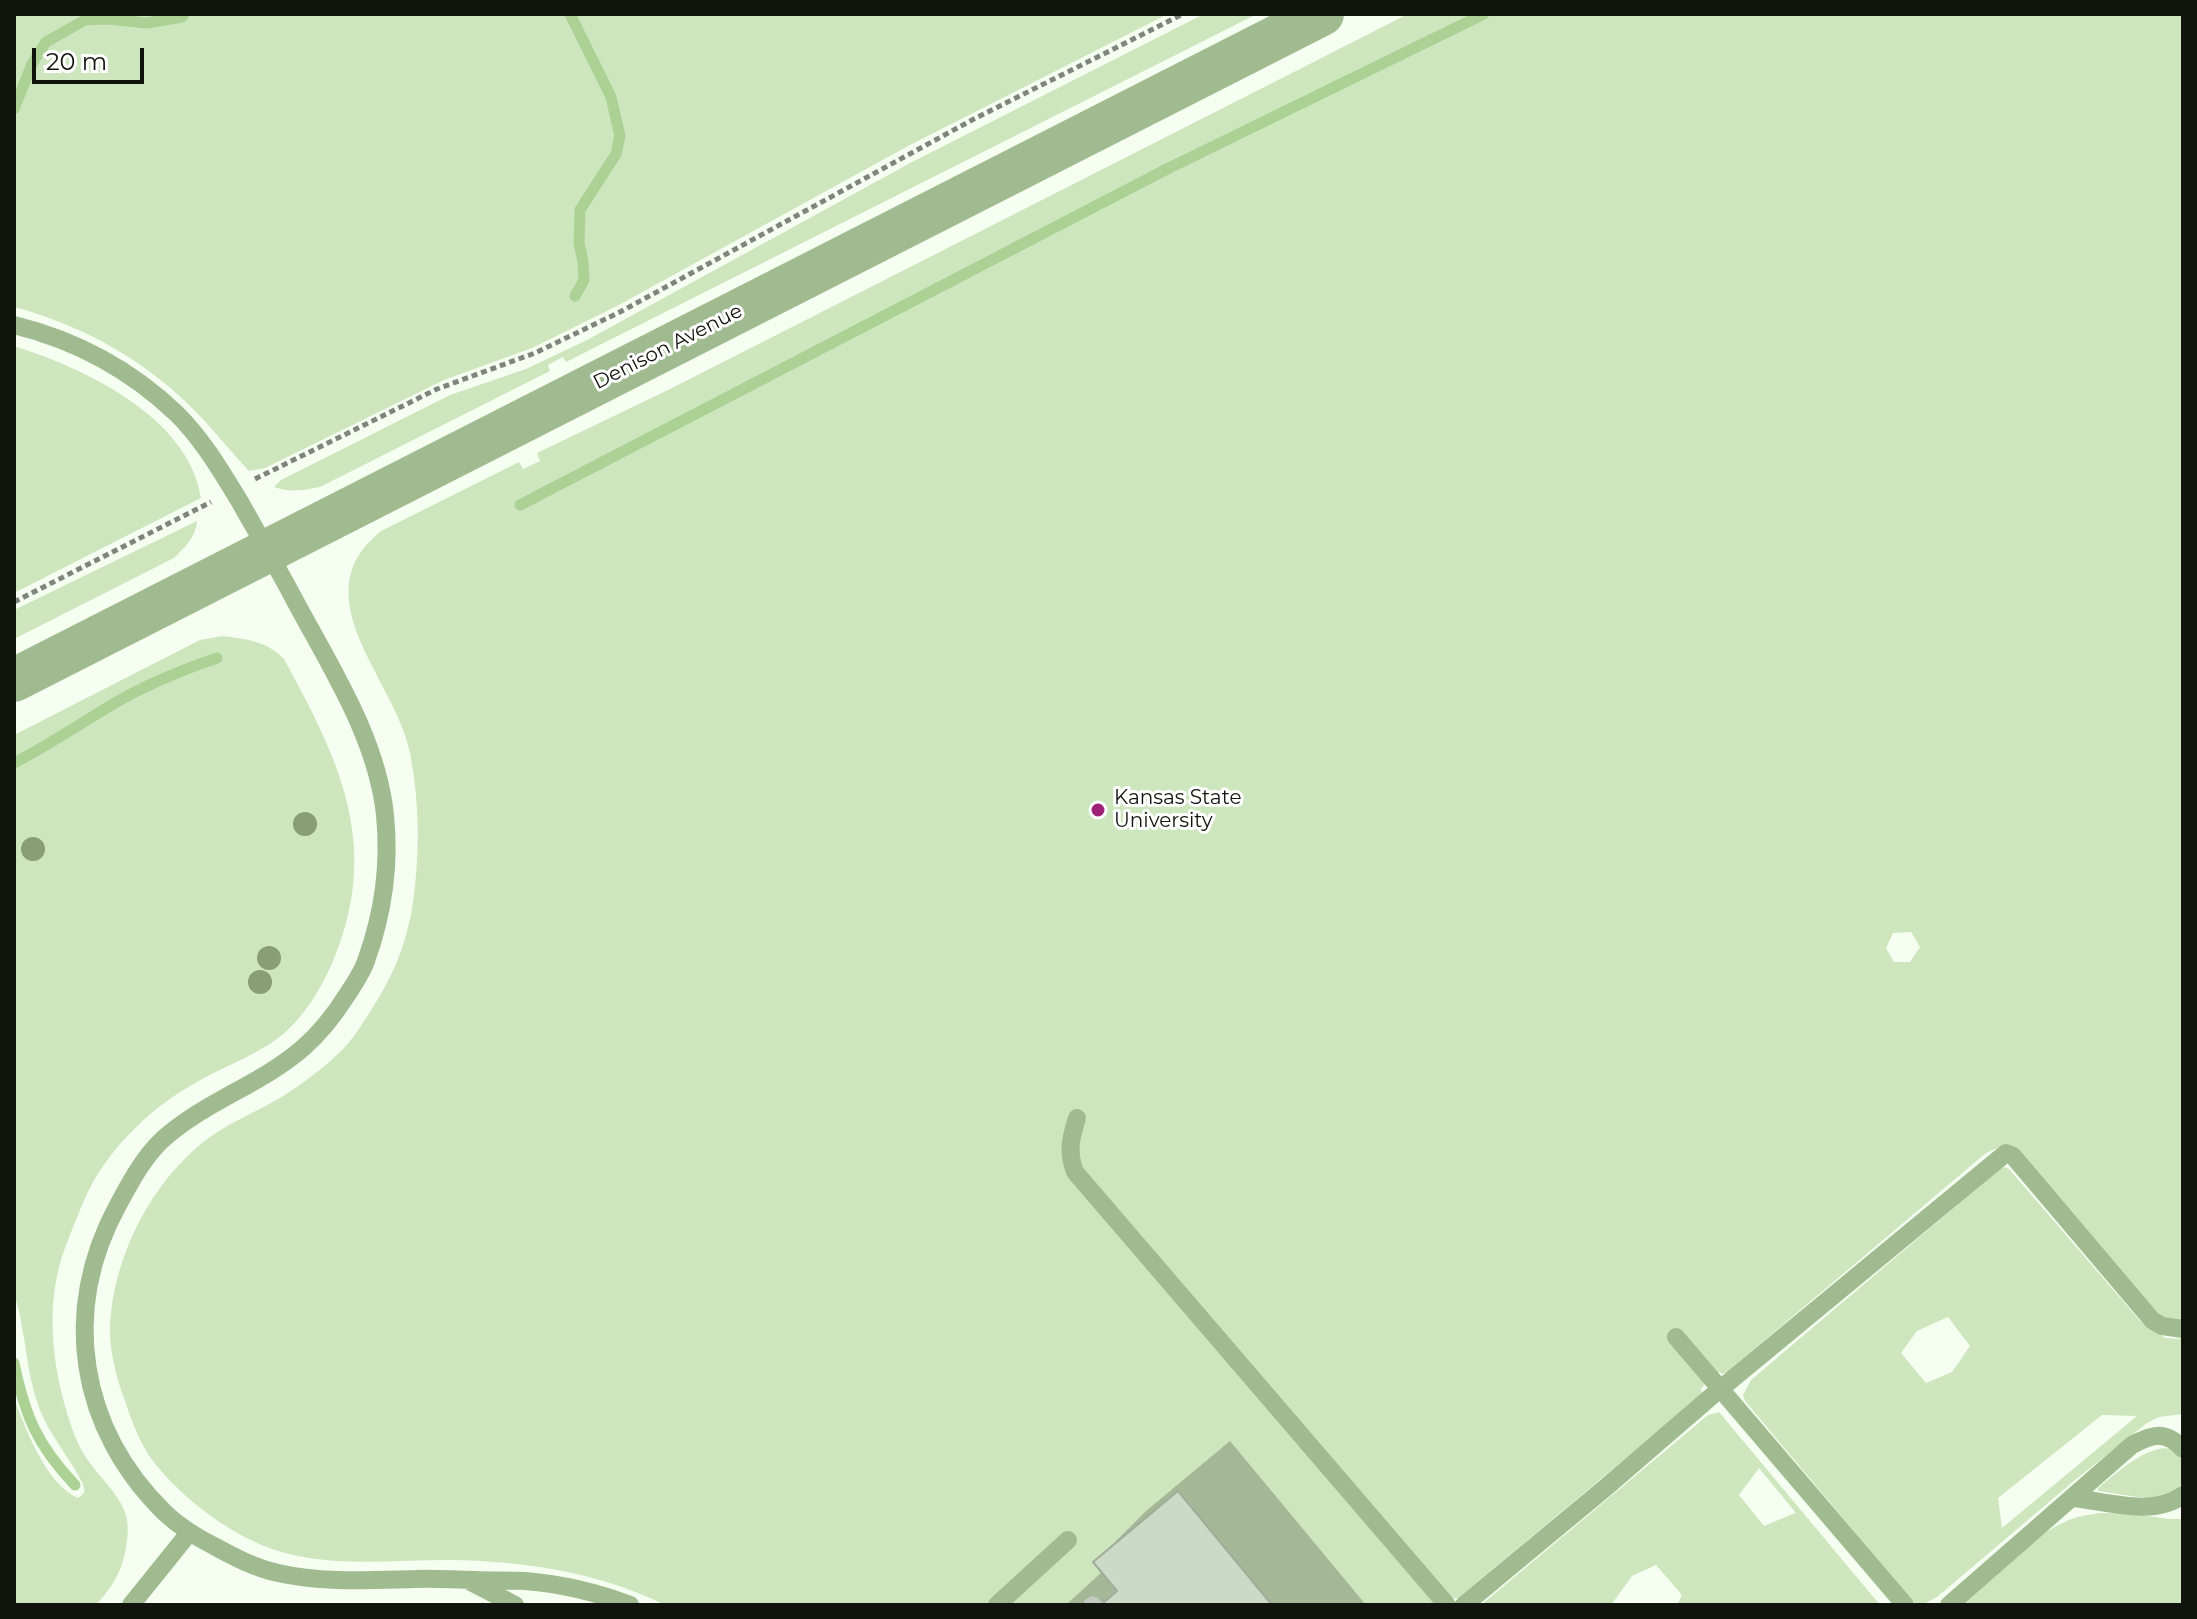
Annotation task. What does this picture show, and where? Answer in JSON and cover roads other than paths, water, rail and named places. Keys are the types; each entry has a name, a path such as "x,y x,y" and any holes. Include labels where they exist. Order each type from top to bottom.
{"street":[{"name":"Denison Avenue","path":"14,680 1322,14"}],"lane":[{"path":"14,325 57,338 132,376 181,418 205,446 268,551 355,716 375,764 385,812 387,857 381,914 365,966 336,1012 304,1048 271,1071 191,1117 159,1143 132,1179 110,1219 94,1259 85,1295 91,1392 102,1422 121,1458 166,1514 189,1533 256,1567 280,1574 337,1580 523,1581 575,1588 630,1605"},
{"path":"1077,1118 1069,1152 1075,1172 1447,1605"},
{"path":"1464,1605 2006,1153 2013,1156 2152,1320 2162,1326 2183,1329"},
{"path":"1676,1337 1905,1605"},
{"path":"1949,1605 2132,1445 2159,1435 2172,1438 2183,1449"},
{"path":"2074,1498 2151,1507 2169,1504 2183,1495"},
{"path":"131,1605 189,1533"},
{"path":"997,1605 1068,1540"},
{"path":"469,1580 515,1605"}],"waterway":[{"path":"14,109 32,64 46,42 85,20 147,23 182,17 184,14"},
{"path":"570,14 611,97 620,136 616,154 580,210 579,243 584,280 575,296"},
{"path":"520,505 1167,169 1484,14"},
{"path":"14,763 140,690 217,658"},
{"path":"14,1363 34,1429 51,1457 75,1485"}],"place":[{"name":"Kansas State University","path":"1098,810"}]}
